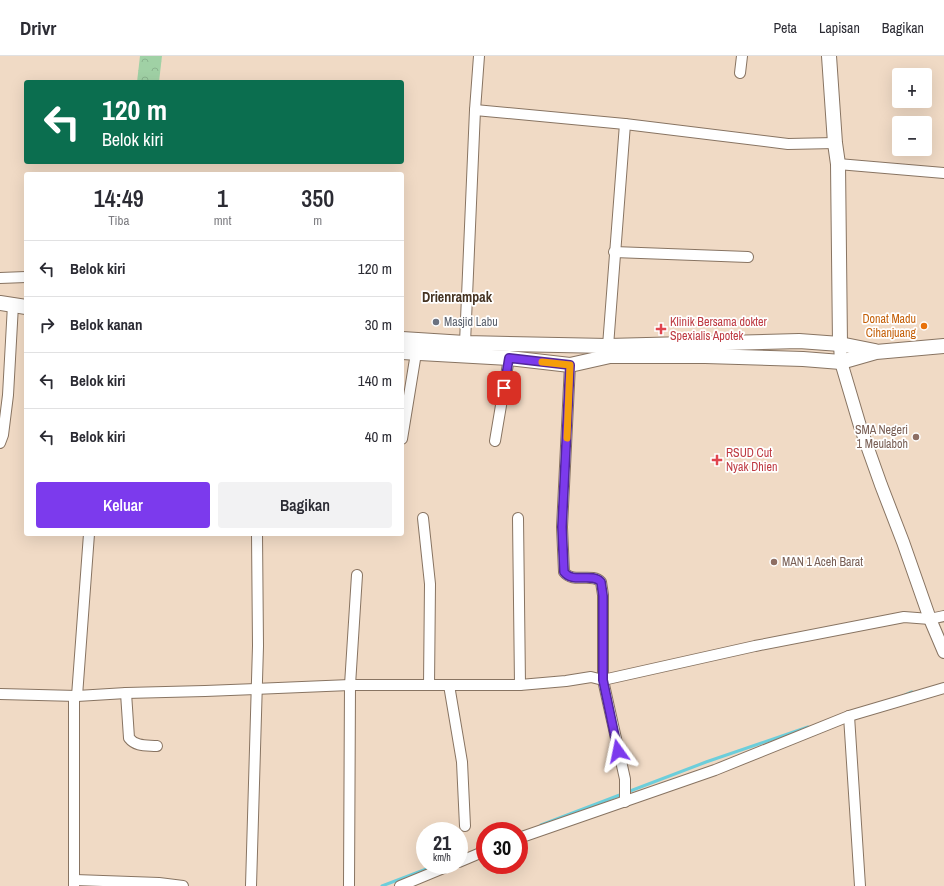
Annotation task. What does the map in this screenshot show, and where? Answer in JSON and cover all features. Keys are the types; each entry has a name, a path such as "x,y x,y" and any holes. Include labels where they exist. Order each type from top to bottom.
{"highway":[{"path":"829,56 835,143 838,164 840,344"},
{"path":"0,296 16,304"},
{"path":"404,339 608,346 799,341 840,344 876,352"},
{"path":"409,352 509,358 570,365 610,356 705,356 841,362 876,352 916,347 944,346"}],"main road":[{"path":"840,344 841,362 860,426 930,620 944,652"}],"street":[{"path":"465,342 475,110 479,56"},
{"path":"740,73 742,56"},
{"path":"475,110 625,124 788,144 835,143"},
{"path":"608,346 625,124"},
{"path":"838,164 944,173"},
{"path":"614,252 748,257"},
{"path":"0,278 24,277"},
{"path":"0,443 3,436 8,394 16,304"},
{"path":"404,414 409,352"},
{"path":"495,441 509,358"},
{"path":"570,365 562,527 564,572 571,577 597,579 601,582 603,596 603,680 625,784 626,802"},
{"path":"423,518 430,584 429,685"},
{"path":"518,518 520,685"},
{"path":"89,536 76,696 75,883 159,883 183,886"},
{"path":"251,886 257,689 257,536"},
{"path":"349,886 350,685 357,575"},
{"path":"0,694 76,696 350,685 520,685 566,682 591,677 603,680 755,646 904,617 930,620 944,616"},
{"path":"449,685 462,762 465,822"},
{"path":"528,835 626,802 752,756 849,716 944,688"},
{"path":"126,693 129,738 137,745 157,746"},
{"path":"849,716 860,886"},
{"path":"400,886 429,874"}],"green space":[{"path":"140,56 162,56 159,80 137,80"}],"waterway":[{"path":"905,695 912,692"},
{"path":"541,825 706,762 808,727"},
{"path":"382,886 416,873"}],"slow traffic":[{"path":"542,362 570,365 567,438"}],"place":[{"name":"Masjid Labu","path":"436,322"},
{"name":"Donat Madu Cihanjuang","path":"924,326"},
{"name":"Klinik Bersama dokter Spexialis Apotek","path":"661,329"},
{"name":"SMA Negeri 1 Meulaboh","path":"916,437"},
{"name":"RSUD Cut Nyak Dhien","path":"717,460"},
{"name":"MAN 1 Aceh Barat","path":"774,562"}],"district":[{"name":"Drienrampak","path":"457,297"}],"route":[{"path":"504,388 509,358 570,365 562,527 564,572 569,577 597,579 601,582 603,596 603,680 618,751"}]}
